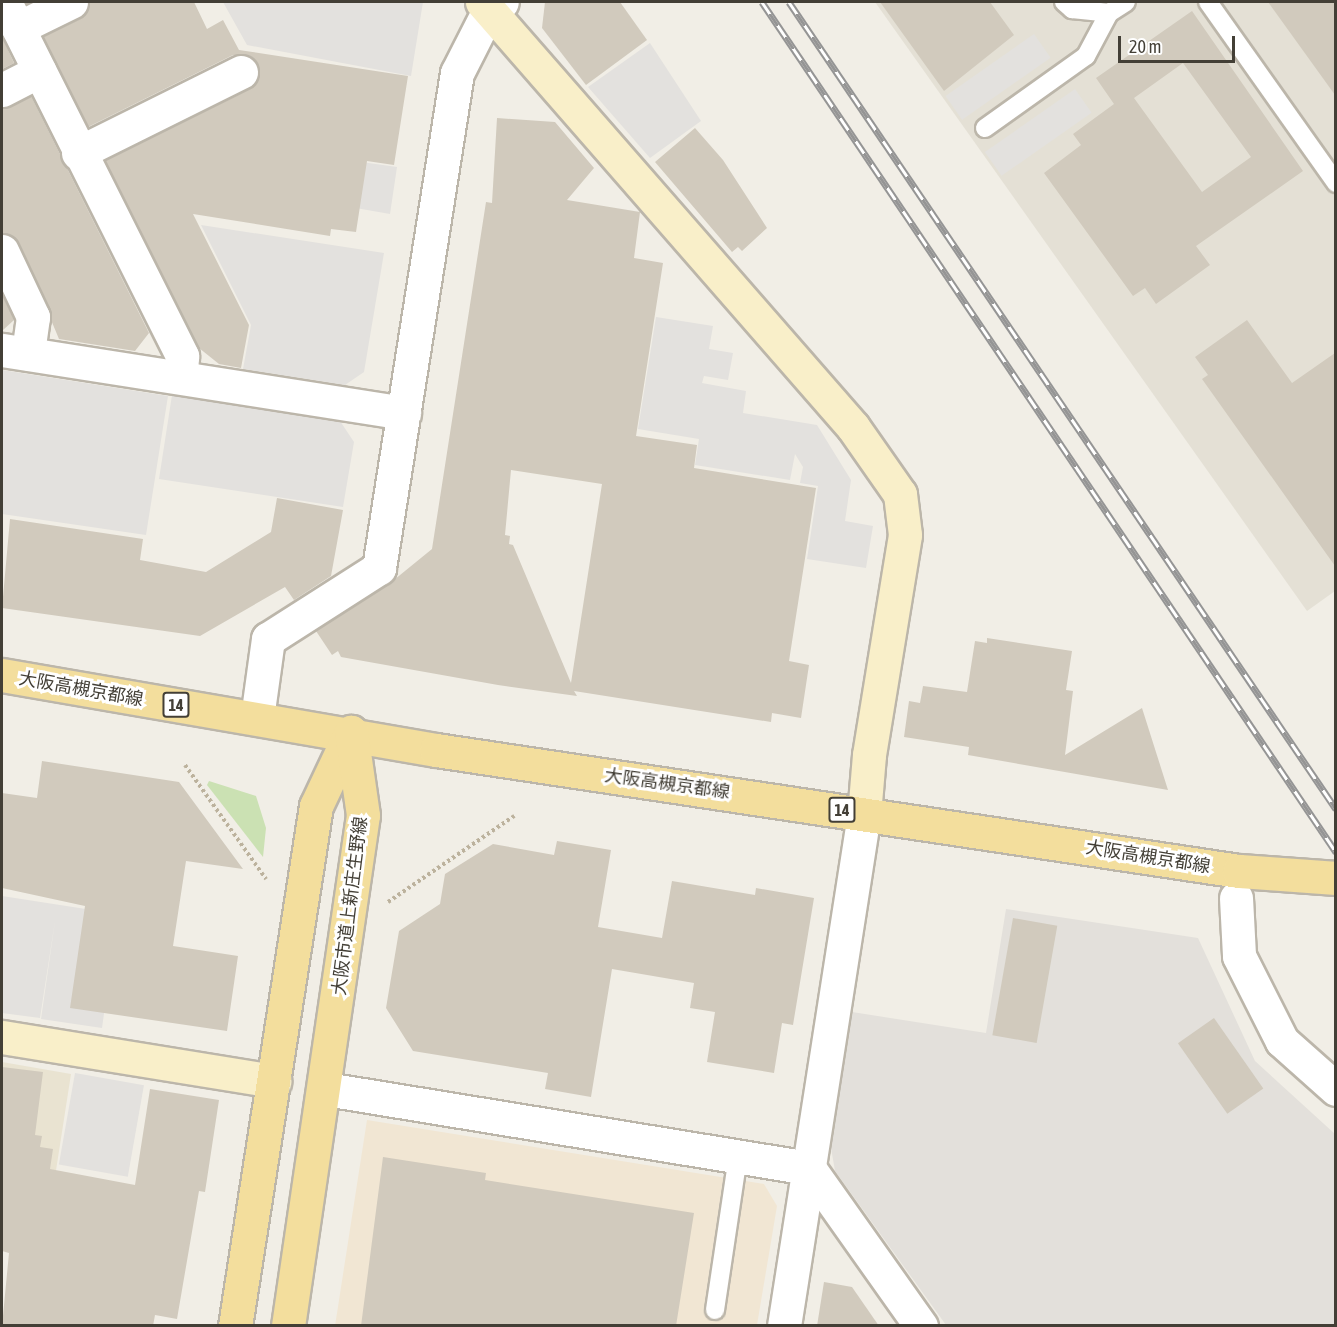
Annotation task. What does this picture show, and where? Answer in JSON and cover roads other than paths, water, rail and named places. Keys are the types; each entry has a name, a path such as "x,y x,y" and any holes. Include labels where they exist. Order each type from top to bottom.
{"main road":[{"name":"大阪高槻京都線","path":"2,675 351,732 436,750 1239,871 1335,878"},
{"path":"235,1326 316,806 351,732"},
{"name":"大阪市道上新庄生野線","path":"288,1326 326,1089 363,815 351,732"}],"street":[{"path":"71,2 11,15 78,153 182,356 181,376"},
{"path":"257,718 268,639 379,568 457,73 491,5 854,427 900,494 904,535 869,755 864,814 784,1326"},
{"path":"2,90 39,71"},
{"path":"78,153 241,72"},
{"path":"2,251 33,317 15,352 181,376 404,413"},
{"path":"1236,897 1239,956 1282,1041 1335,1089"},
{"path":"2,1037 274,1081"},
{"path":"326,1089 809,1168 921,1326"}],"lane":[{"path":"1064,2 1072,9 1109,13"},
{"path":"985,128 1086,56 1109,13 1126,2"},
{"path":"1208,2 1335,183"},
{"path":"715,1310 738,1157"}],"railway":[{"path":"762,2 1336,852"},
{"path":"789,2 1336,809"}]}
